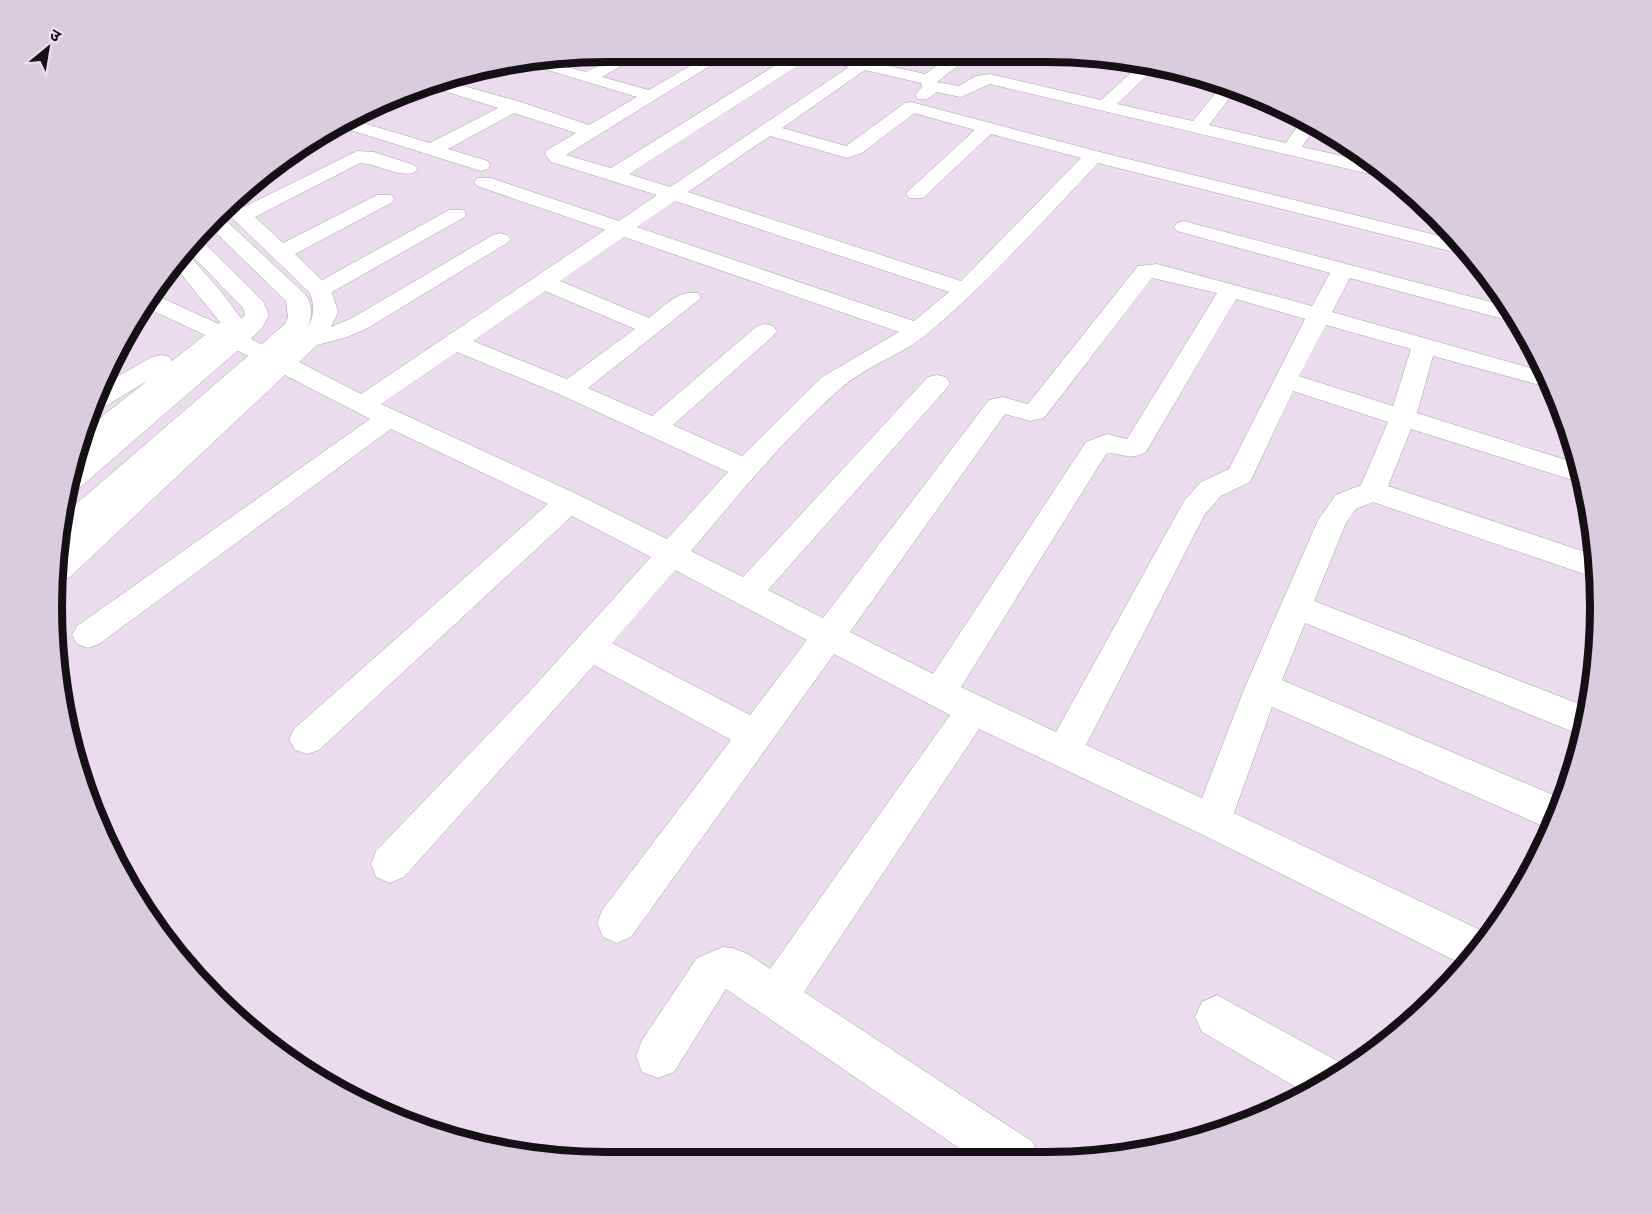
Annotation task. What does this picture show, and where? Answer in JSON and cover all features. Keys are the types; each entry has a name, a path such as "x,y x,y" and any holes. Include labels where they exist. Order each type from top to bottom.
{"street":[{"path":"588,78 618,62"},
{"path":"704,62 554,154 558,158 673,193 965,290"},
{"path":"614,175 791,62"},
{"path":"849,62 961,92 982,80 990,79 1369,168"},
{"path":"88,635 375,411 454,342 866,62"},
{"path":"765,129 847,152 855,149 911,107 930,83 956,62"},
{"path":"543,65 651,96"},
{"path":"1104,106 1143,71"},
{"path":"447,86 589,131"},
{"path":"1197,128 1226,92"},
{"path":"431,150 515,106"},
{"path":"911,107 1094,156 1454,246"},
{"path":"352,125 431,150 621,229 918,330"},
{"path":"916,194 987,128"},
{"path":"1291,150 1305,128"},
{"path":"390,864 591,647 746,469 831,383 851,369 897,345 965,290 1094,156"},
{"path":"309,340 325,318 328,308 320,290 236,210 357,157 374,158 406,169"},
{"path":"281,253 384,199"},
{"path":"320,290 456,214"},
{"path":"64,565 275,359 298,324 302,310 297,299 219,223"},
{"path":"1184,227 1504,312"},
{"path":"67,529 275,359 309,340 339,332 360,323 500,239"},
{"path":"104,397 223,335 253,323 257,315 254,306 197,247"},
{"path":"79,472 223,335 232,322 227,313 184,263"},
{"path":"1064,752 1194,508 1211,489 1240,475 1285,380 1343,269"},
{"path":"617,923 998,406 1005,405 1027,413 1035,412 1141,274 1146,271 1157,271 1230,290 1540,378"},
{"path":"543,282 651,327"},
{"path":"940,692 996,601 1096,448 1107,443 1131,449 1136,446 1230,290"},
{"path":"570,389 690,298"},
{"path":"154,302 275,359 375,411 569,502 972,710 1212,821 1471,947"},
{"path":"655,427 765,331"},
{"path":"87,442 223,335"},
{"path":"454,342 570,389 746,469"},
{"path":"1372,491 1403,417 1424,345"},
{"path":"1285,380 1573,472"},
{"path":"747,593 937,383"},
{"path":"1212,821 1262,687 1333,520 1346,502 1372,491 1588,564"},
{"path":"307,739 569,502"},
{"path":"1297,607 1579,719"},
{"path":"591,647 755,735"},
{"path":"1262,687 1551,812"},
{"path":"776,998 972,710"},
{"path":"658,1056 712,973 723,968 733,969 1006,1152"},
{"path":"1217,1017 1322,1077"}]}
